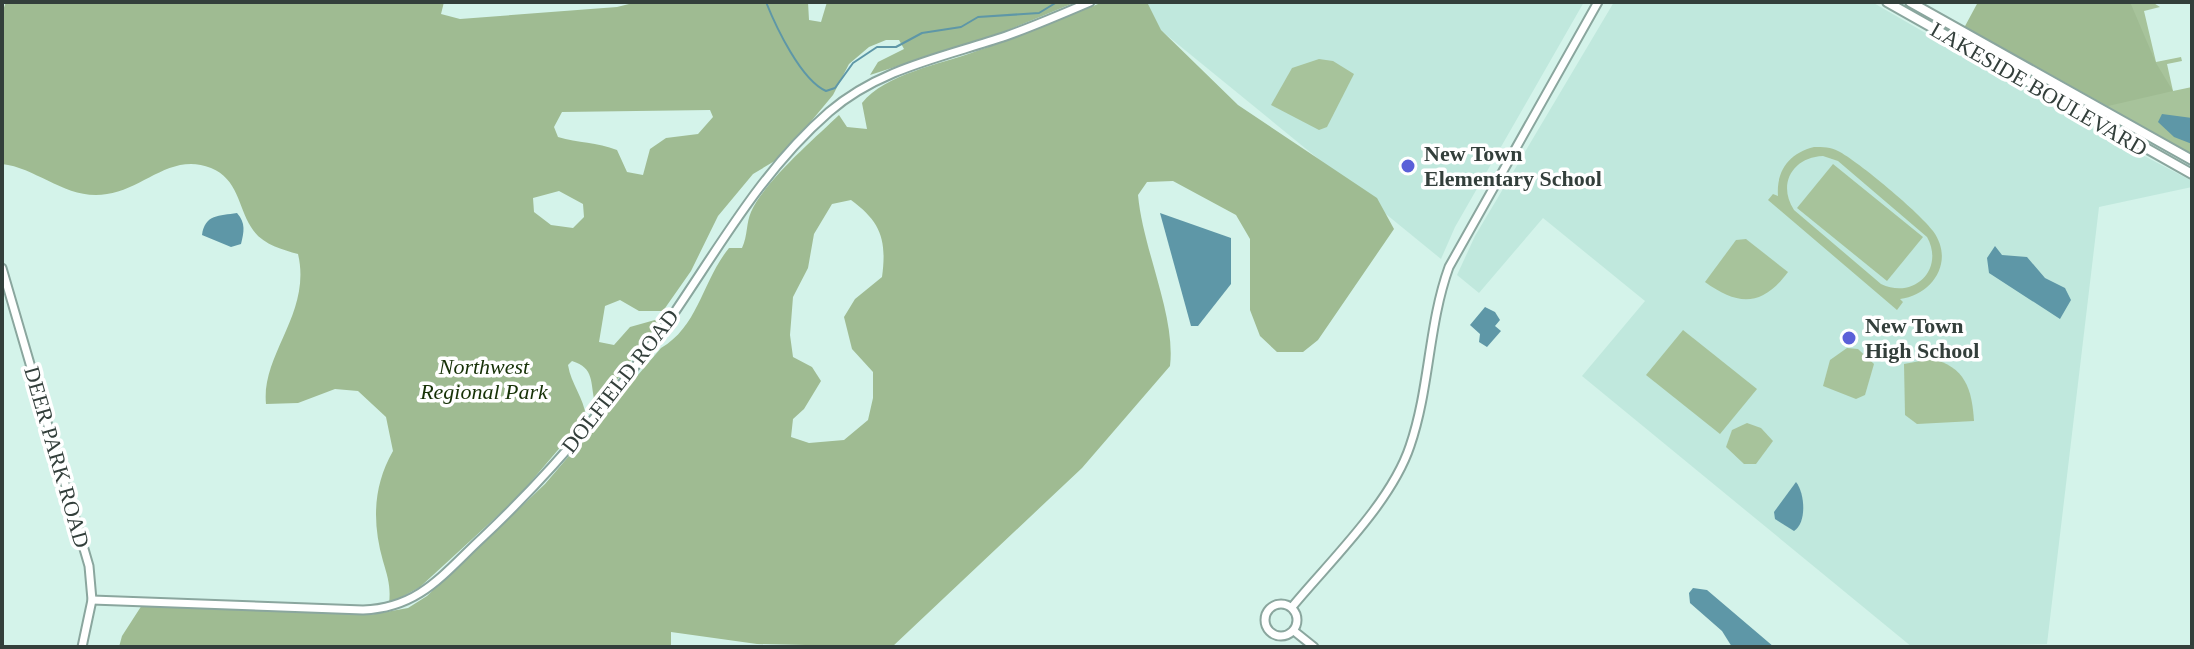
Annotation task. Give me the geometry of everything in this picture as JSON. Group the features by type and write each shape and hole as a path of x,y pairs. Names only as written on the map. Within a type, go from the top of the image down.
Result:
{"main road":[{"name":"LAKESIDE BOULEVARD","path":"1887,2 2192,174"},
{"name":"LAKESIDE BOULEVARD","path":"1910,2 2192,160"}],"street":[{"name":"DOLFIELD ROAD","path":"92,600 363,610 390,608 414,600 524,499 557,462 655,339 743,206 822,118 854,92 885,75 1008,35 1090,2"},
{"path":"1292,607 1378,503 1404,462 1416,426 1438,298 1449,267 1598,2"},
{"name":"DEER PARK ROAD","path":"2,268 87,558 92,600 82,647"},
{"path":"1275,605 1292,607 1298,619 1294,631 1288,635 1275,635 1265,621 1269,609 1275,605"},
{"path":"1294,631 1314,647"}],"shaded area":[{"name":"New Town Elementary School","path":"1126,2 1584,2 1455,227 1441,259"},
{"name":"New Town High School","path":"1614,2 1872,2 2070,117 2192,181 2192,187 2099,207 2047,644 1912,647 1582,376 1645,301 1543,218 1479,293 1457,275 1475,236"},
{"path":"2037,2 2152,2 2160,7 2144,11 2156,62 2181,57 2182,61 2167,64 2173,91 2192,87 2192,155 2069,86"},
{"path":"1319,59 1333,61 1354,74 1327,127 1319,130 1271,105 1292,68"},
{"path":"1830,148 1847,157 1874,176 1933,231 1942,254 1937,275 1922,291 1900,299 1903,302 1897,310 1768,200 1773,194 1778,196 1779,178 1786,164 1805,150","holes":["1823,156 1838,161 1927,237 1932,260 1929,270 1915,285 1893,288 1881,284 1794,210 1787,191 1796,167 1803,161"]},
{"path":"1833,164 1923,237 1887,281 1797,208"},
{"path":"1746,239 1788,272 1769,292 1759,297 1739,299 1705,282 1736,240"},
{"path":"1683,330 1757,389 1720,434 1646,375"},
{"path":"1847,348 1858,349 1874,364 1865,395 1856,399 1823,386 1830,360"},
{"path":"1931,359 1943,362 1959,373 1968,389 1974,421 1917,424 1905,415 1904,364"},
{"path":"1747,423 1761,428 1773,441 1756,464 1744,464 1726,447 1732,430"}],"green space":[{"name":"Northwest Regional Park","path":"6,2 444,2 441,14 460,19 617,7 637,2 808,2 809,20 821,22 827,2 1076,2 1006,31 870,75 878,62 904,49 899,40 886,40 869,47 849,64 833,95 808,125 778,159 753,174 718,216 691,271 663,311 639,311 620,300 605,306 599,342 614,345 630,327 662,318 603,399 595,403 588,372 572,361 568,365 586,417 517,498 420,587 389,604 389,582 379,547 376,518 381,477 393,451 386,417 358,391 335,389 298,403 266,404 271,368 298,295 298,254 260,238 247,219 232,186 211,168 197,164 183,165 120,191 92,195 66,189 28,171 2,164 2,13","holes":["710,110 713,117 698,134 666,138 650,149 643,175 627,172 617,150 558,137 554,127 562,112","559,191 583,204 584,217 573,228 551,225 534,212 533,198"]},
{"path":"1103,2 1147,2 1161,30 1238,105 1377,198 1394,229 1318,340 1303,352 1277,352 1260,336 1250,310 1250,239 1236,215 1173,181 1147,182 1138,195 1164,304 1171,347 1170,366 1082,468 892,647 757,644 671,632 671,647 119,647 122,636 142,605 369,615 408,608 427,596 545,484 661,348 684,328 729,248 742,248 749,216 757,200 790,161 839,115 847,127 867,129 862,103 885,84","holes":["851,200 880,233 882,277 855,299 844,317 852,349 873,372 873,398 868,420 844,440 809,443 791,437 793,419 804,409 821,381 812,367 793,357 790,335 793,297 808,268 814,234 832,204"]},
{"path":"1978,2 2130,2 2156,63 2173,91 2108,106 1964,28"}],"water":[{"path":"2162,114 2192,118 2192,144 2174,137 2158,122"},
{"path":"237,213 244,228 241,244 231,247 202,235 210,220"},
{"path":"1160,213 1231,238 1231,284 1198,326 1191,326"},
{"path":"1995,246 2002,255 2027,257 2045,278 2065,288 2071,300 2060,319 1989,273 1987,258"},
{"path":"1485,307 1495,312 1500,320 1495,326 1501,331 1487,347 1479,342 1480,334 1470,325"},
{"path":"1796,482 1801,493 1803,515 1794,531 1775,519 1774,512"},
{"path":"1693,588 1707,590 1774,647 1732,647 1722,631 1690,603 1689,593"}],"waterway":[{"path":"766,2 799,65 826,91 835,88 853,63 877,47 896,47 922,33 961,27 978,17 1039,13 1057,2"}],"place":[{"name":"New Town Elementary School","path":"1408,166"},
{"name":"New Town High School","path":"1849,338"}]}
